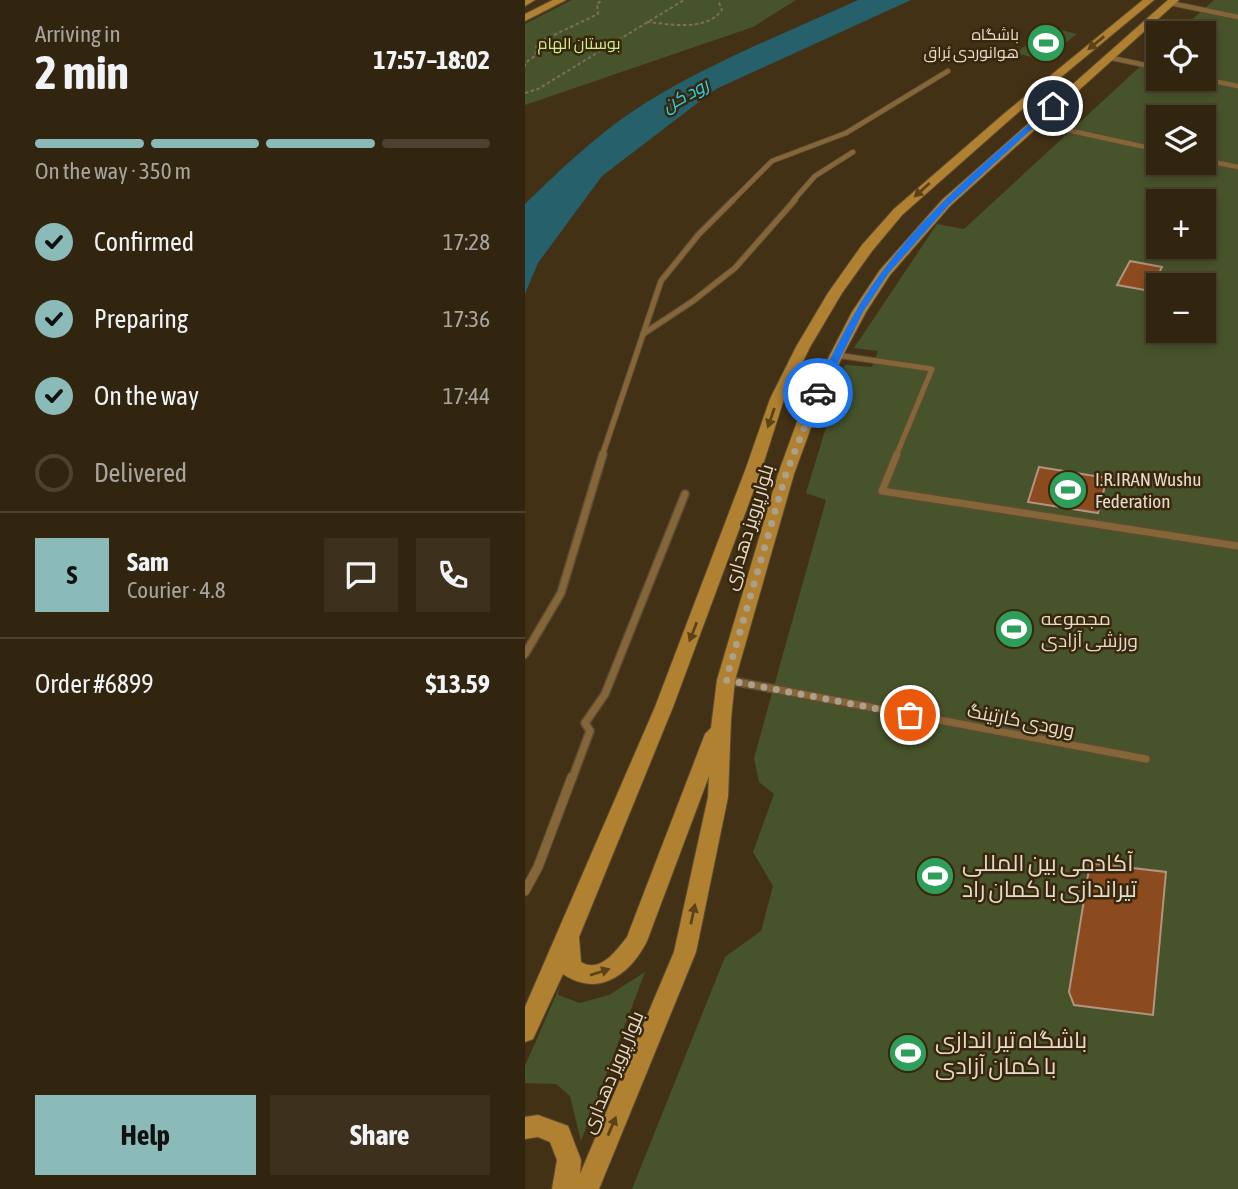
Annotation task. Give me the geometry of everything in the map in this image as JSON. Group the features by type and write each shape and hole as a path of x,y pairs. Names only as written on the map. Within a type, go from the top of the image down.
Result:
{"main road":[{"path":"525,3 530,0"},
{"path":"525,18 561,0"},
{"name":"بلوار پرویز دهداری","path":"525,1032 570,933 664,707 778,399 803,347 835,293 867,248 898,212 1010,114 1149,0"},
{"name":"بلوار پرویز دهداری","path":"586,1189 685,952 718,797 720,719 726,680 786,474 809,411 836,355 885,272 915,237 978,173 1172,2"},
{"path":"570,933 570,967 576,973 596,976 625,959 636,941 720,719"},
{"path":"525,1128 538,1126 559,1134 569,1160 565,1189"}],"lane":[{"path":"1172,2 1238,18"},
{"path":"1107,57 1146,65"},
{"path":"525,654 561,593 661,281 699,234 772,161 846,133 948,71"},
{"path":"1216,81 1238,86"},
{"path":"1035,123 1146,147"},
{"path":"643,335 735,268 815,176 853,152"},
{"path":"1216,162 1238,167"},
{"path":"836,355 932,369 882,491 1238,546"},
{"path":"525,891 538,867 590,731 585,723 605,694 685,494"},
{"name":"ورودی کارتینگ","path":"726,680 1146,759"}],"path":[{"path":"525,67 525,63 535,56 537,43 598,14 597,4 602,0"},
{"path":"525,93 538,89 684,0"},
{"path":"647,22 690,26 716,18 722,10 721,2 717,0"}],"green space":[{"name":"بوستان الهام","path":"572,0 796,0 753,27 525,105 525,24"},
{"name":"مجموعه ورزشی آزادی","path":"1214,0 1238,0 1238,1189 632,1189 725,957 761,931 773,886 753,852 774,794 759,782 754,758 826,500 806,493 845,365 872,367 878,351 854,348 937,224 964,229 1146,61 1146,91 1216,91 1216,21 1190,21"},
{"name":"باشگاه هوانوردی بُراق","path":"1049,27 1077,34 1043,60 1016,53"},
{"path":"645,972 581,1141 570,1096 556,1084 525,1083 525,1066 560,986 558,995 580,1003 609,995"}],"water":[{"name":"رود کن","path":"858,0 911,0 716,89 602,176 538,263 525,294 525,204 583,150 615,124 672,87"}],"building":[{"path":"1130,261 1162,267 1159,273 1146,273 1146,290 1117,285"},
{"name":"I.R.IRAN Wushu Federation","path":"1039,467 1107,478 1098,513 1028,502"},
{"path":"1090,863 1166,872 1153,1015 1074,1005 1069,992"}],"way so far":[{"path":"818,393 786,474 726,680 910,715"}],"place":[{"name":"باشگاه هوانوردی بُراق","path":"1046,43"},
{"name":"I.R.IRAN Wushu Federation","path":"1068,490"},
{"name":"مجموعه ورزشی آزادی","path":"1014,629"},
{"name":"آکادمی بین المللی تیراندازی با کمان راد","path":"935,876"},
{"name":"باشگاه تیر اندازی با کمان آزادی","path":"908,1053"}],"route":[{"path":"818,393 859,312 885,272 946,203 1053,106"}]}
